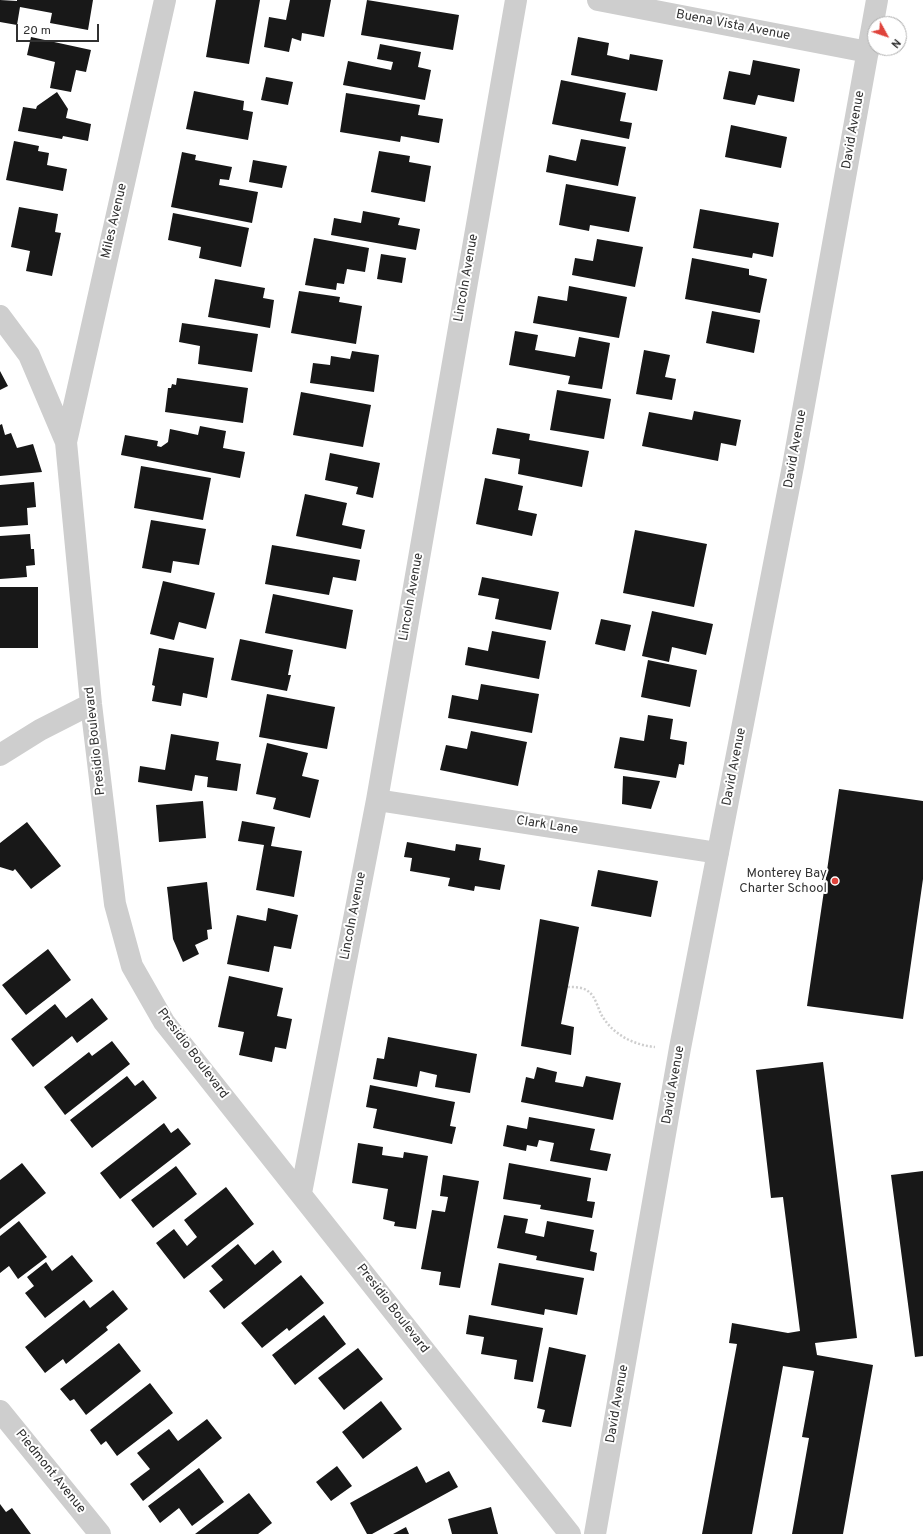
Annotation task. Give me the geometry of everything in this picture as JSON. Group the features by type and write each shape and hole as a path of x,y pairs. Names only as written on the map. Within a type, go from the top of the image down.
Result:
{"street":[{"name":"Miles Avenue","path":"66,442 165,0"},
{"name":"Lincoln Avenue","path":"301,1194 377,800 516,0"},
{"name":"Buena Vista Avenue","path":"598,0 867,52"},
{"name":"David Avenue","path":"874,16 877,0"},
{"name":"David Avenue","path":"595,1534 680,1048 793,466 867,56"},
{"name":"Presidio Boulevard","path":"0,316 29,355 66,442 91,704 114,904 132,966 164,1022 570,1534"},
{"path":"0,755 40,730 91,704"},
{"name":"Clark Lane","path":"377,800 718,853"},
{"name":"Piedmont Avenue","path":"0,1411 100,1534"}],"path":[{"path":"568,986 582,988 590,992 604,1019 627,1040 644,1046 680,1048"}],"building":[{"path":"0,0 93,0 88,30 50,23 52,13 20,7 17,25 0,22"},
{"path":"216,0 260,0 249,64 206,57"},
{"path":"290,0 331,0 324,37 302,33 301,41 292,38 289,52 264,47 269,17 286,20"},
{"path":"367,0 459,15 453,50 361,35"},
{"path":"31,37 91,50 86,72 76,70 71,92 50,88 55,62 27,55"},
{"path":"578,37 609,43 607,55 629,60 630,54 663,60 657,91 571,75"},
{"path":"380,44 421,52 418,67 431,70 425,100 343,85 348,61 391,70 393,62 377,59"},
{"path":"753,60 800,69 794,102 758,95 755,105 723,99 729,71 750,75"},
{"path":"266,77 293,82 288,105 261,100"},
{"path":"561,80 626,93 620,121 632,123 629,139 552,124"},
{"path":"194,91 244,101 243,110 253,112 248,140 186,129"},
{"path":"57,92 68,109 66,118 91,124 88,141 63,136 62,139 18,131 23,107 36,109 37,106"},
{"path":"346,93 420,105 418,115 443,119 439,143 401,136 400,142 340,132"},
{"path":"731,125 787,137 781,168 725,157"},
{"path":"581,139 626,147 618,186 546,172 549,155 576,161"},
{"path":"14,141 39,146 38,151 49,153 47,165 67,169 63,191 6,180"},
{"path":"379,151 410,156 409,162 431,166 425,202 371,192"},
{"path":"182,152 196,155 195,160 232,167 229,180 220,179 219,185 258,192 252,223 171,207"},
{"path":"253,160 287,166 282,188 249,182"},
{"path":"566,184 636,197 629,232 590,225 589,231 559,225"},
{"path":"19,207 58,214 55,232 61,233 52,276 26,271 30,251 11,247"},
{"path":"700,209 779,223 773,257 753,253 752,258 693,248"},
{"path":"363,211 400,218 398,225 420,229 416,250 331,235 334,218 361,223"},
{"path":"173,213 249,228 241,267 199,258 201,247 168,240"},
{"path":"314,238 369,248 365,272 347,269 344,284 337,283 336,290 305,285"},
{"path":"597,239 643,247 635,287 572,275 575,258 593,261"},
{"path":"381,254 406,258 402,283 377,279"},
{"path":"692,258 749,269 749,275 767,279 760,313 685,299"},
{"path":"215,279 265,288 263,298 274,300 270,328 208,317"},
{"path":"569,286 627,297 619,338 533,323 538,296 567,301"},
{"path":"299,291 340,297 339,302 362,306 356,344 291,333"},
{"path":"712,311 760,320 754,353 706,343"},
{"path":"182,323 258,334 252,372 198,364 200,346 179,342"},
{"path":"515,331 538,335 535,350 575,357 579,337 610,343 602,389 568,384 570,376 509,365"},
{"path":"644,350 670,355 665,377 676,379 672,400 636,394"},
{"path":"352,351 379,355 374,392 310,383 313,363 330,365 331,356 350,359"},
{"path":"0,371 8,386 0,390"},
{"path":"177,378 248,388 243,423 165,412 168,388 171,388 172,384 176,385"},
{"path":"557,390 611,399 604,439 550,430"},
{"path":"301,392 371,405 363,447 293,435"},
{"path":"694,411 741,420 736,446 721,443 718,461 642,446 649,412 692,420"},
{"path":"2,424 5,435 11,433 17,448 33,444 42,472 0,476 0,425"},
{"path":"200,426 226,431 223,448 245,452 240,478 121,455 125,435 158,441 157,446 161,447 168,442 170,429 198,435"},
{"path":"497,428 530,434 529,440 589,451 582,487 518,474 520,459 492,454"},
{"path":"330,453 380,463 373,498 356,494 358,487 325,480"},
{"path":"141,466 211,478 203,520 134,508"},
{"path":"485,478 523,486 518,510 537,514 532,536 476,524"},
{"path":"34,482 36,507 27,508 28,525 0,527 0,485"},
{"path":"305,494 347,503 342,525 365,530 361,549 296,536"},
{"path":"151,520 206,529 199,565 173,561 171,573 142,568"},
{"path":"635,530 707,544 694,607 623,593"},
{"path":"30,534 31,549 34,549 35,565 26,566 27,577 0,579 0,536"},
{"path":"272,545 360,560 356,581 333,577 329,595 265,584"},
{"path":"482,577 559,592 551,630 495,619 499,599 478,595"},
{"path":"163,581 215,593 206,629 179,622 174,640 150,634"},
{"path":"0,587 38,587 38,648 0,648"},
{"path":"273,594 353,610 346,649 265,633"},
{"path":"652,611 713,624 706,655 672,647 669,662 642,656"},
{"path":"601,619 631,625 625,651 595,644"},
{"path":"492,631 546,641 539,679 465,665 468,647 488,651"},
{"path":"240,639 293,650 288,675 291,675 287,691 231,680"},
{"path":"159,648 214,658 207,698 183,693 181,706 152,701 155,686 152,685"},
{"path":"648,660 697,670 690,707 641,697"},
{"path":"481,684 539,694 532,733 448,718 452,695 478,700"},
{"path":"267,694 335,707 327,749 259,737"},
{"path":"648,715 673,719 670,739 687,742 684,765 679,764 676,778 614,768 620,737 644,741"},
{"path":"471,731 527,742 518,786 440,770 446,745 467,749"},
{"path":"171,734 219,742 216,760 241,764 237,791 207,787 208,777 195,775 192,791 138,782 140,766 165,770"},
{"path":"267,743 308,753 302,776 319,780 310,818 273,809 276,798 256,794"},
{"path":"623,776 660,781 651,809 622,804"},
{"path":"839,789 923,801 923,879 903,1019 807,1006"},
{"path":"203,801 206,838 159,842 156,805"},
{"path":"242,821 275,827 271,846 302,851 294,897 256,890 264,845 238,841"},
{"path":"27,822 61,866 31,889 15,869 13,871 0,867 0,843"},
{"path":"407,842 455,851 456,844 481,848 479,860 505,865 500,890 475,886 474,891 448,886 450,878 410,871 412,858 404,857"},
{"path":"598,870 658,881 651,917 591,906"},
{"path":"207,882 212,929 207,930 208,939 195,945 199,954 183,962 173,939 167,887"},
{"path":"268,908 298,915 291,949 274,946 269,972 227,964 237,915 266,921"},
{"path":"540,919 579,927 561,1024 574,1027 571,1055 521,1046"},
{"path":"48,949 71,980 26,1015 2,985"},
{"path":"229,976 283,988 277,1016 292,1019 286,1049 275,1047 272,1062 239,1055 244,1032 218,1027"},
{"path":"92,998 108,1019 77,1043 72,1036 33,1067 11,1039 55,1004 66,1018"},
{"path":"388,1037 477,1054 470,1093 435,1087 437,1075 420,1071 417,1087 373,1079 377,1058 384,1059"},
{"path":"112,1041 130,1064 65,1115 44,1087 89,1052 92,1056"},
{"path":"823,1062 857,1338 815,1343 817,1355 873,1365 843,1534 792,1534 809,1438 802,1437 814,1371 783,1366 752,1534 702,1534 737,1344 729,1343 732,1323 788,1333 800,1331 783,1197 771,1198 756,1070"},
{"path":"537,1067 557,1072 555,1082 583,1087 586,1076 621,1083 613,1120 521,1102 526,1077 534,1079"},
{"path":"127,1076 135,1086 143,1080 157,1098 92,1148 70,1120"},
{"path":"370,1085 455,1102 450,1126 456,1127 452,1144 373,1128 377,1109 366,1107"},
{"path":"529,1117 595,1129 590,1150 611,1154 607,1171 550,1161 554,1143 539,1140 537,1147 527,1145 526,1151 503,1146 507,1125 527,1129"},
{"path":"164,1123 171,1133 178,1128 191,1144 120,1199 100,1173"},
{"path":"358,1143 383,1147 382,1155 403,1158 404,1152 428,1156 416,1229 394,1226 395,1222 383,1219 388,1189 352,1183"},
{"path":"22,1163 46,1193 0,1229 0,1180"},
{"path":"509,1163 591,1178 587,1201 595,1202 592,1218 540,1209 541,1205 503,1199"},
{"path":"176,1166 197,1194 153,1228 131,1200"},
{"path":"923,1171 923,1356 915,1357 891,1175"},
{"path":"443,1175 479,1181 460,1288 439,1285 441,1272 421,1269 432,1210 445,1212 448,1197 440,1196"},
{"path":"226,1187 254,1224 184,1279 156,1243 174,1229 187,1246 197,1237 184,1220"},
{"path":"504,1215 528,1219 525,1233 544,1237 547,1221 594,1230 590,1251 597,1253 594,1271 536,1260 537,1256 497,1248"},
{"path":"19,1221 47,1257 18,1279 9,1266 0,1273 0,1236"},
{"path":"238,1244 255,1265 273,1250 282,1262 224,1309 209,1291 223,1280 211,1266"},
{"path":"72,1255 93,1281 45,1318 25,1293 34,1286 27,1277 46,1262 52,1271"},
{"path":"499,1263 584,1278 577,1315 545,1309 544,1315 491,1305"},
{"path":"301,1275 324,1303 289,1331 287,1328 262,1348 241,1323"},
{"path":"113,1290 128,1309 106,1327 108,1330 66,1364 63,1359 45,1373 25,1347 84,1300 90,1308"},
{"path":"324,1315 346,1344 295,1385 272,1355"},
{"path":"469,1315 543,1328 533,1382 514,1379 517,1360 481,1354 484,1337 466,1334"},
{"path":"119,1343 141,1371 86,1415 74,1399 70,1401 60,1389"},
{"path":"549,1347 586,1355 571,1427 542,1422 545,1410 537,1408"},
{"path":"358,1348 383,1379 344,1410 318,1378"},
{"path":"150,1383 173,1413 117,1456 106,1441 101,1445 90,1430"},
{"path":"381,1401 402,1429 363,1459 342,1432"},
{"path":"207,1419 222,1438 143,1501 130,1484 150,1469 137,1453 169,1429 178,1441"},
{"path":"337,1466 352,1486 331,1501 316,1482"},
{"path":"417,1466 426,1483 449,1471 458,1487 372,1534 367,1534 350,1503"},
{"path":"199,1468 224,1502 192,1526 179,1508 160,1523 148,1506"},
{"path":"249,1493 272,1523 258,1534 195,1534"},
{"path":"0,1504 6,1512 12,1508 31,1534 0,1534"},
{"path":"491,1507 498,1534 452,1534 448,1519"},
{"path":"406,1527 409,1534 393,1534"}],"place":[{"name":"Monterey Bay Charter School","path":"835,881"}]}
